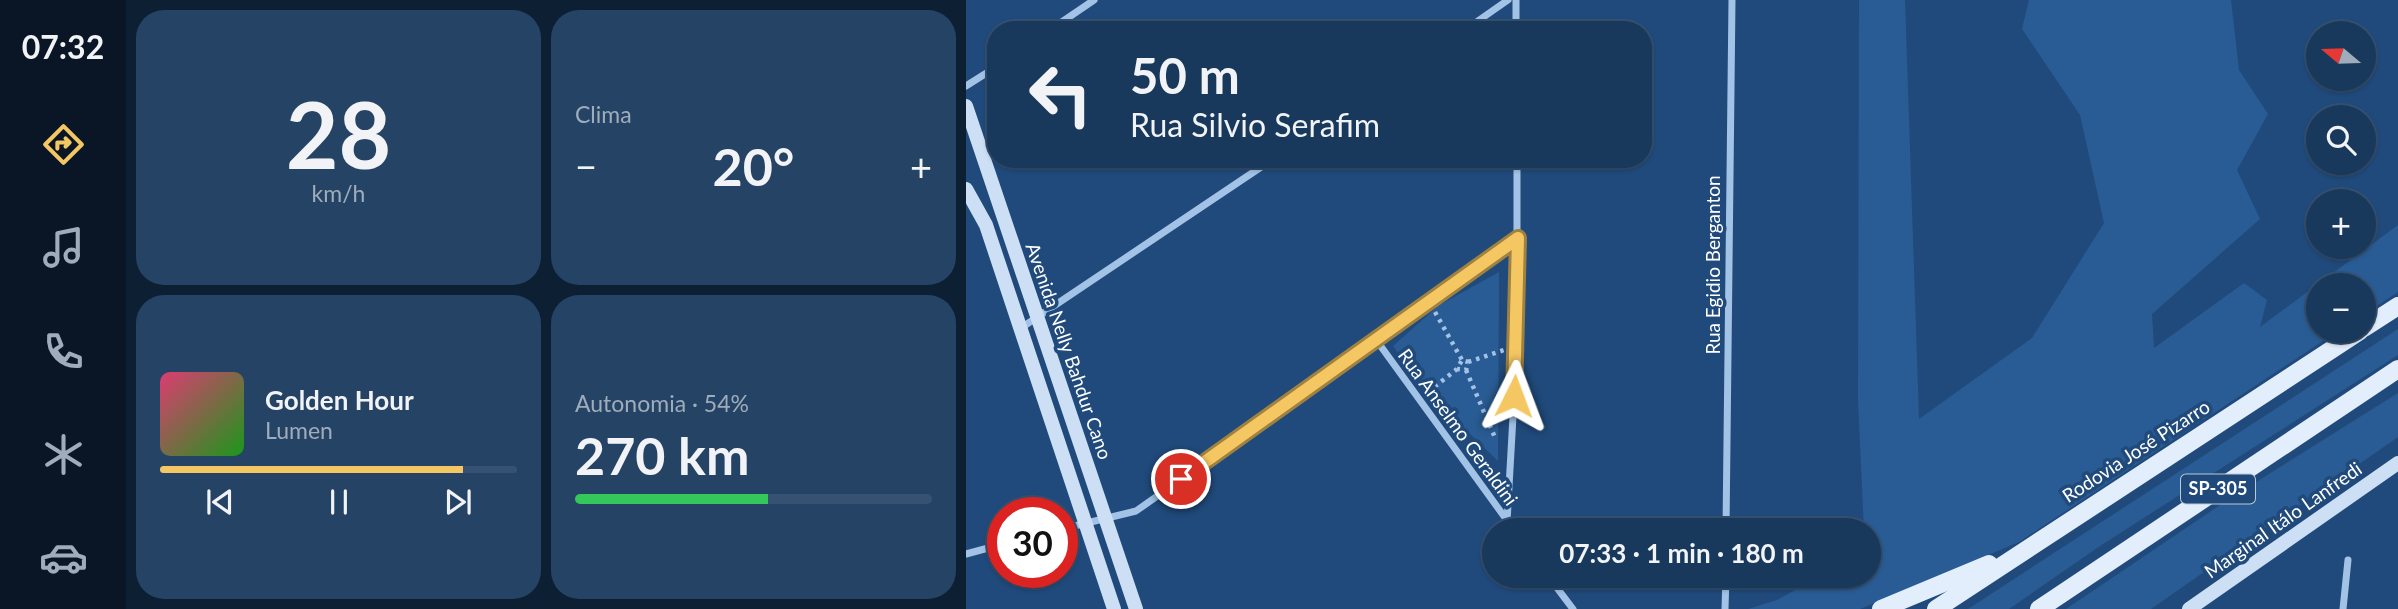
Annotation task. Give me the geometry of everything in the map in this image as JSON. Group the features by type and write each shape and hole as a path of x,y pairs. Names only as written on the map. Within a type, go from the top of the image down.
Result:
{"main road":[{"name":"Avenida Nelly Bahdur Cano","path":"966,106 987,168"},
{"name":"Avenida Nelly Bahdur Cano","path":"987,168 1136,609"},
{"name":"Avenida Nelly Bahdur Cano","path":"966,189 977,204 1114,609"},
{"path":"2376,320 2398,306"},
{"name":"Rodovia José Pizarro","path":"1936,609 2342,343"},
{"name":"SP-305","path":"2039,609 2398,369"},
{"name":"Marginal Itálo Lanfredi","path":"2189,609 2398,463"},
{"path":"1881,609 2018,553"}],"street":[{"path":"1063,21 1094,0"},
{"path":"1478,21 1508,0"},
{"path":"1516,0 1516,21"},
{"name":"Rua Egidio Berganton","path":"1726,518 1732,0"},
{"path":"966,86 987,73"},
{"path":"1020,329 1260,168"},
{"path":"1507,518 1517,346 1517,168"},
{"path":"1078,527 1136,511 1518,238"},
{"name":"Rua Anselmo Geraldini","path":"1377,341 1504,518"},
{"path":"966,554 987,548"},
{"path":"2346,609 2348,560"},
{"path":"1557,588 1573,609"},
{"path":"1725,609 1726,588"}],"path":[{"path":"1430,302 1462,360 1468,362 1517,346"},
{"path":"1419,400 1457,369 1462,360"},
{"path":"1468,362 1466,370 1510,471"},
{"path":"1457,369 1466,370"}],"shaded area":[{"path":"1859,0 1905,0 1919,419 2032,338 2104,223 2080,115 2022,29 2029,0 2231,0 2239,70 2268,114 2237,170 2260,219 2152,314 2154,348 2244,283 2267,300 2260,327 2306,293 2306,343 2320,343 2019,542 1860,609 1748,609 1777,600 1799,588 1881,588 1881,518 1863,518 1858,400"},
{"path":"2398,225 2398,292 2376,306 2376,273 2333,273 2352,259 2376,259 2376,241"},
{"path":"1499,272 1498,461 1426,391 1393,346 1438,306"},
{"path":"2398,329 2398,355 2100,546 2009,609 1968,609"},
{"path":"2398,393 2398,437 2151,609 2066,609 2226,501"}],"route":[{"path":"1181,479 1518,238 1514,396"}]}
